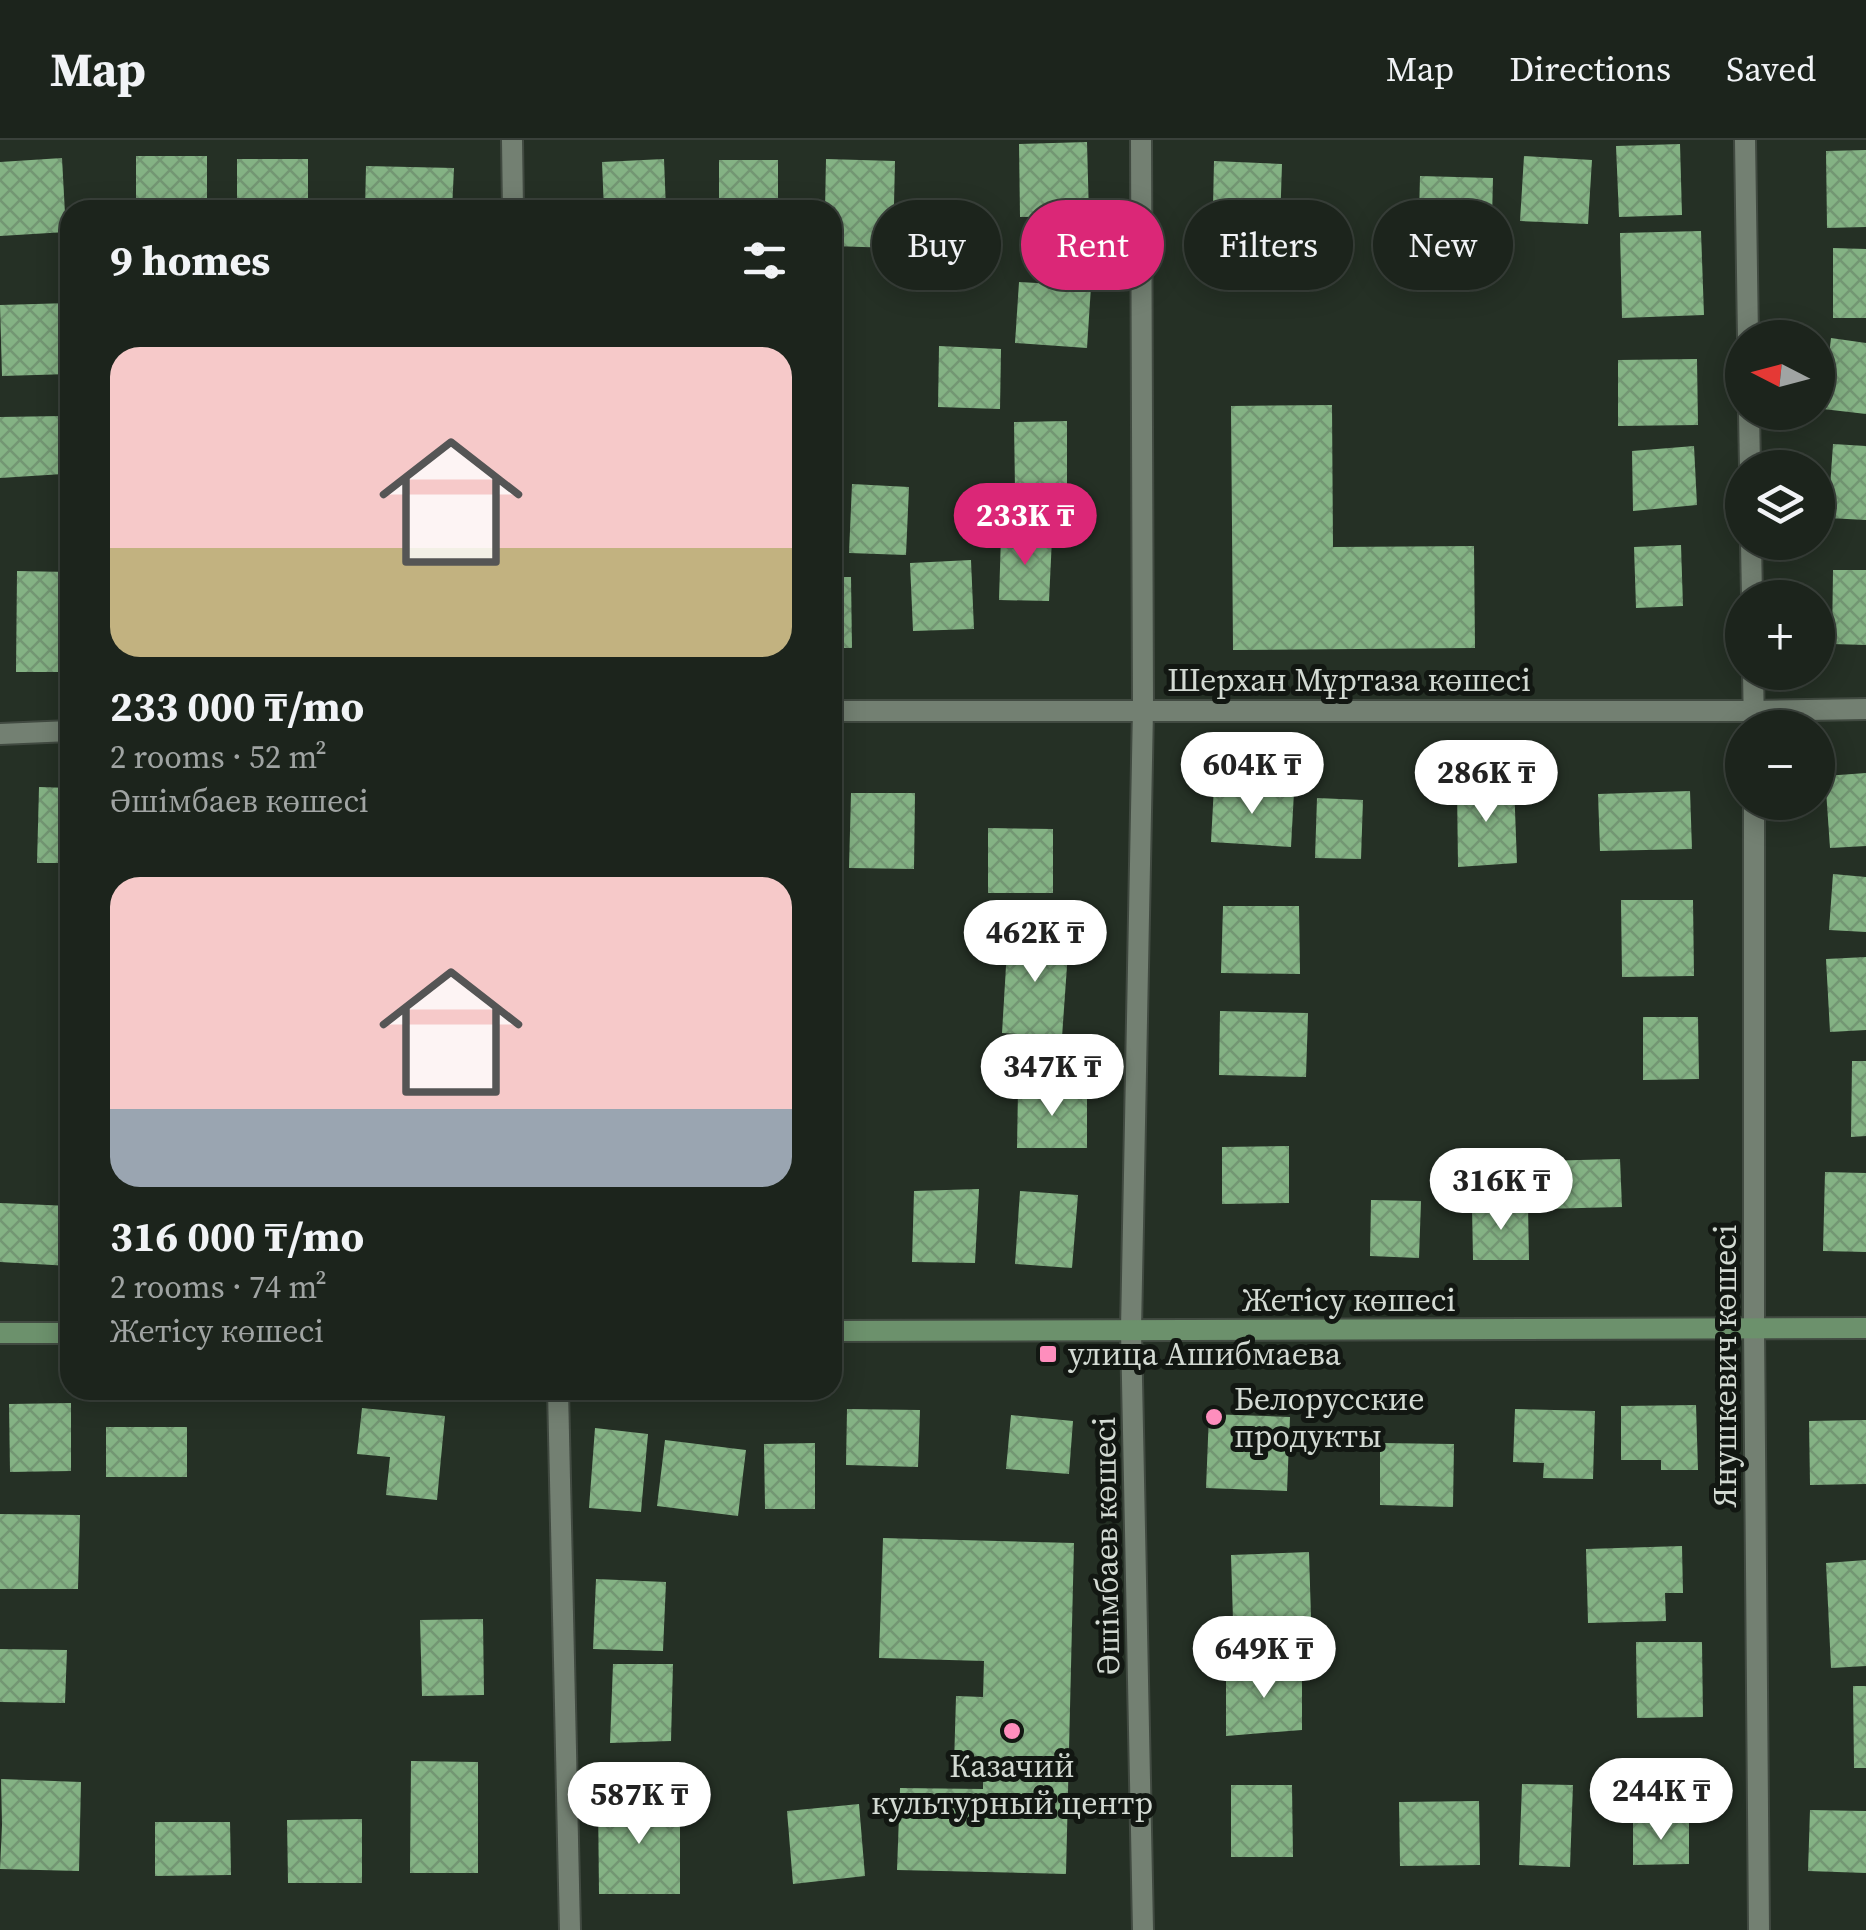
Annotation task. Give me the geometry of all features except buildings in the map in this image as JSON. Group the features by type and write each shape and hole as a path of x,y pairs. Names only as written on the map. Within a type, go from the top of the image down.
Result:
{"main road":[{"name":"Жетісу көшесі","path":"842,1331 1866,1328"},
{"path":"0,1333 60,1332"}],"street":[{"path":"512,140 513,200"},
{"name":"Әшімбаев көшесі","path":"1141,140 1143,710 1132,1330 1143,1930"},
{"path":"1745,140 1748,320"},
{"name":"Шерхан Мұртаза көшесі","path":"1835,711 1866,708"},
{"name":"Шерхан Мұртаза көшесі","path":"842,711 1143,710 1725,719"},
{"path":"0,734 60,731"},
{"name":"Янушкевич көшесі","path":"1754,820 1759,1930"},
{"path":"558,1400 570,1930"}],"place":[{"name":"улица Ашибмаева","path":"1048,1354"},
{"name":"Белорусские продукты","path":"1214,1417"},
{"name":"Казачий культурный центр","path":"1012,1731"}]}
